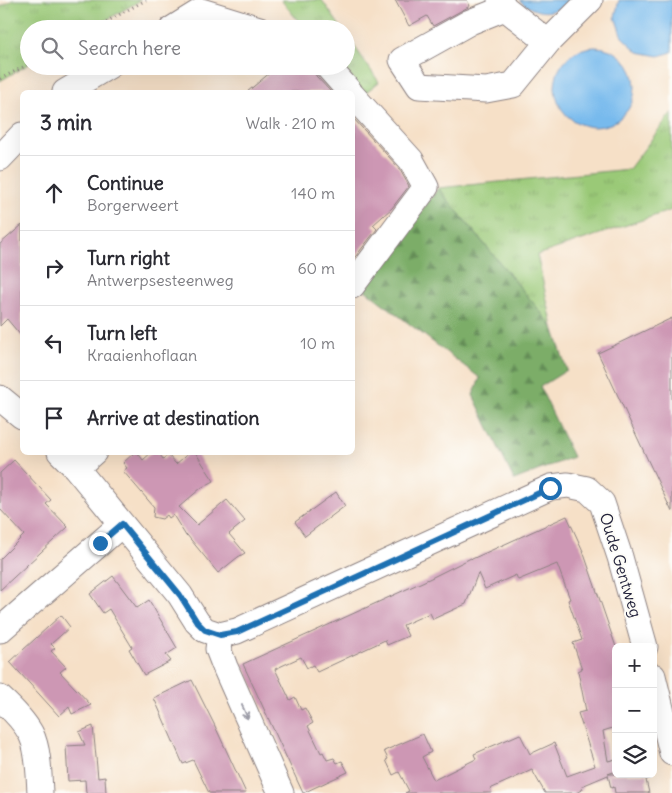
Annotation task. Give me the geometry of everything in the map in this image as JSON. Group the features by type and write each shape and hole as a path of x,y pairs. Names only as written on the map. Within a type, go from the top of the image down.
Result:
{"street":[{"path":"548,42 502,4 402,60 419,86 486,90 513,86 548,42 590,0"},
{"path":"186,20 201,11 230,20"},
{"path":"68,90 94,75"},
{"path":"335,75 348,90"},
{"path":"355,98 411,160 426,187 355,282"},
{"path":"0,158 20,137"},
{"path":"0,398 20,414"},
{"path":"77,458 122,524 180,595 197,622 205,630 220,635 218,649 281,793"},
{"name":"Oude Gentweg","path":"220,635 237,632 550,488 568,485 587,489 602,503 620,557 644,643"},
{"path":"0,630 122,524"},
{"path":"661,690 672,753"},
{"path":"0,698 13,710 32,735 38,763 40,793"}],"path":[{"path":"109,20 146,0"},
{"path":"0,79 20,69"}],"green space":[{"path":"13,0 141,0 107,20 20,20 20,69 0,81 0,7"},
{"path":"281,0 322,0 336,20 298,20"},
{"path":"355,47 379,82 361,96 344,75 355,75"},
{"path":"672,112 672,210 537,255 553,327 438,188 629,169"},
{"path":"438,188 553,327 567,370 540,387 573,457 514,480 473,395 480,378 365,290"}],"water":[{"path":"519,0 570,0 558,9 545,12 532,9"},
{"path":"619,0 672,0 672,52 659,56 638,52 622,37 615,17"},
{"path":"587,47 603,47 624,58 635,79 635,95 624,116 603,127 587,127 573,121 561,109 555,95 555,79 561,65 573,53"}],"building":[{"path":"395,0 467,0 470,6 433,26 427,16 409,26"},
{"path":"267,75 316,75 329,90 249,90"},
{"path":"355,120 399,168 409,186 392,208 373,225 377,229 355,257"},
{"path":"20,227 20,335 7,319 0,326 0,244"},
{"path":"672,318 672,512 598,353"},
{"path":"132,455 139,455 143,460 149,455 160,455 163,459 168,455 176,464 186,455 197,455 214,481 201,488 179,507 197,525 227,500 245,521 229,534 245,553 218,573 186,536 173,515 169,518 167,515 162,519 153,517 154,507 123,471 127,468 123,463"},
{"path":"14,460 51,500 46,504 68,527 0,590 0,559 24,535 0,509 0,473"},
{"path":"336,492 345,506 305,536 295,522"},
{"path":"567,516 583,551 615,643 612,643 612,728 603,731 608,761 612,760 612,772 608,774 612,774 612,778 648,778 646,780 649,793 615,793 614,787 611,788 608,775 582,786 583,789 576,793 545,793 532,770 490,789 492,793 405,793 409,791 399,772 393,775 386,760 388,759 384,751 423,734 431,752 422,757 434,780 476,759 474,754 520,734 530,754 554,743 567,776 595,766 578,713 586,711 578,671 582,669 573,643 582,640 557,564 518,580 516,575 485,589 478,573 466,604 433,619 430,613 403,625 408,636 387,645 385,640 317,672 313,665 307,668 301,657 275,669 290,700 295,697 301,710 305,708 313,723 308,726 321,753 323,752 327,760 334,758 337,763 342,761 348,772 303,793 243,664"},
{"path":"113,576 137,608 149,600 177,648 166,655 171,661 144,675 129,649 132,647 109,609 103,613 90,594"},
{"path":"61,615 70,627 51,644 55,648 51,651 66,667 60,672 91,705 72,714 69,707 59,716 10,662"},
{"path":"192,680 246,793 209,793 193,760 183,764 154,698"},
{"path":"93,726 98,778 105,777 106,793 86,793 85,780 68,781 66,746 85,745 79,732"}],"route":[{"path":"100,543 122,524 180,595 197,622 205,630 220,635 237,632 550,488"}]}
